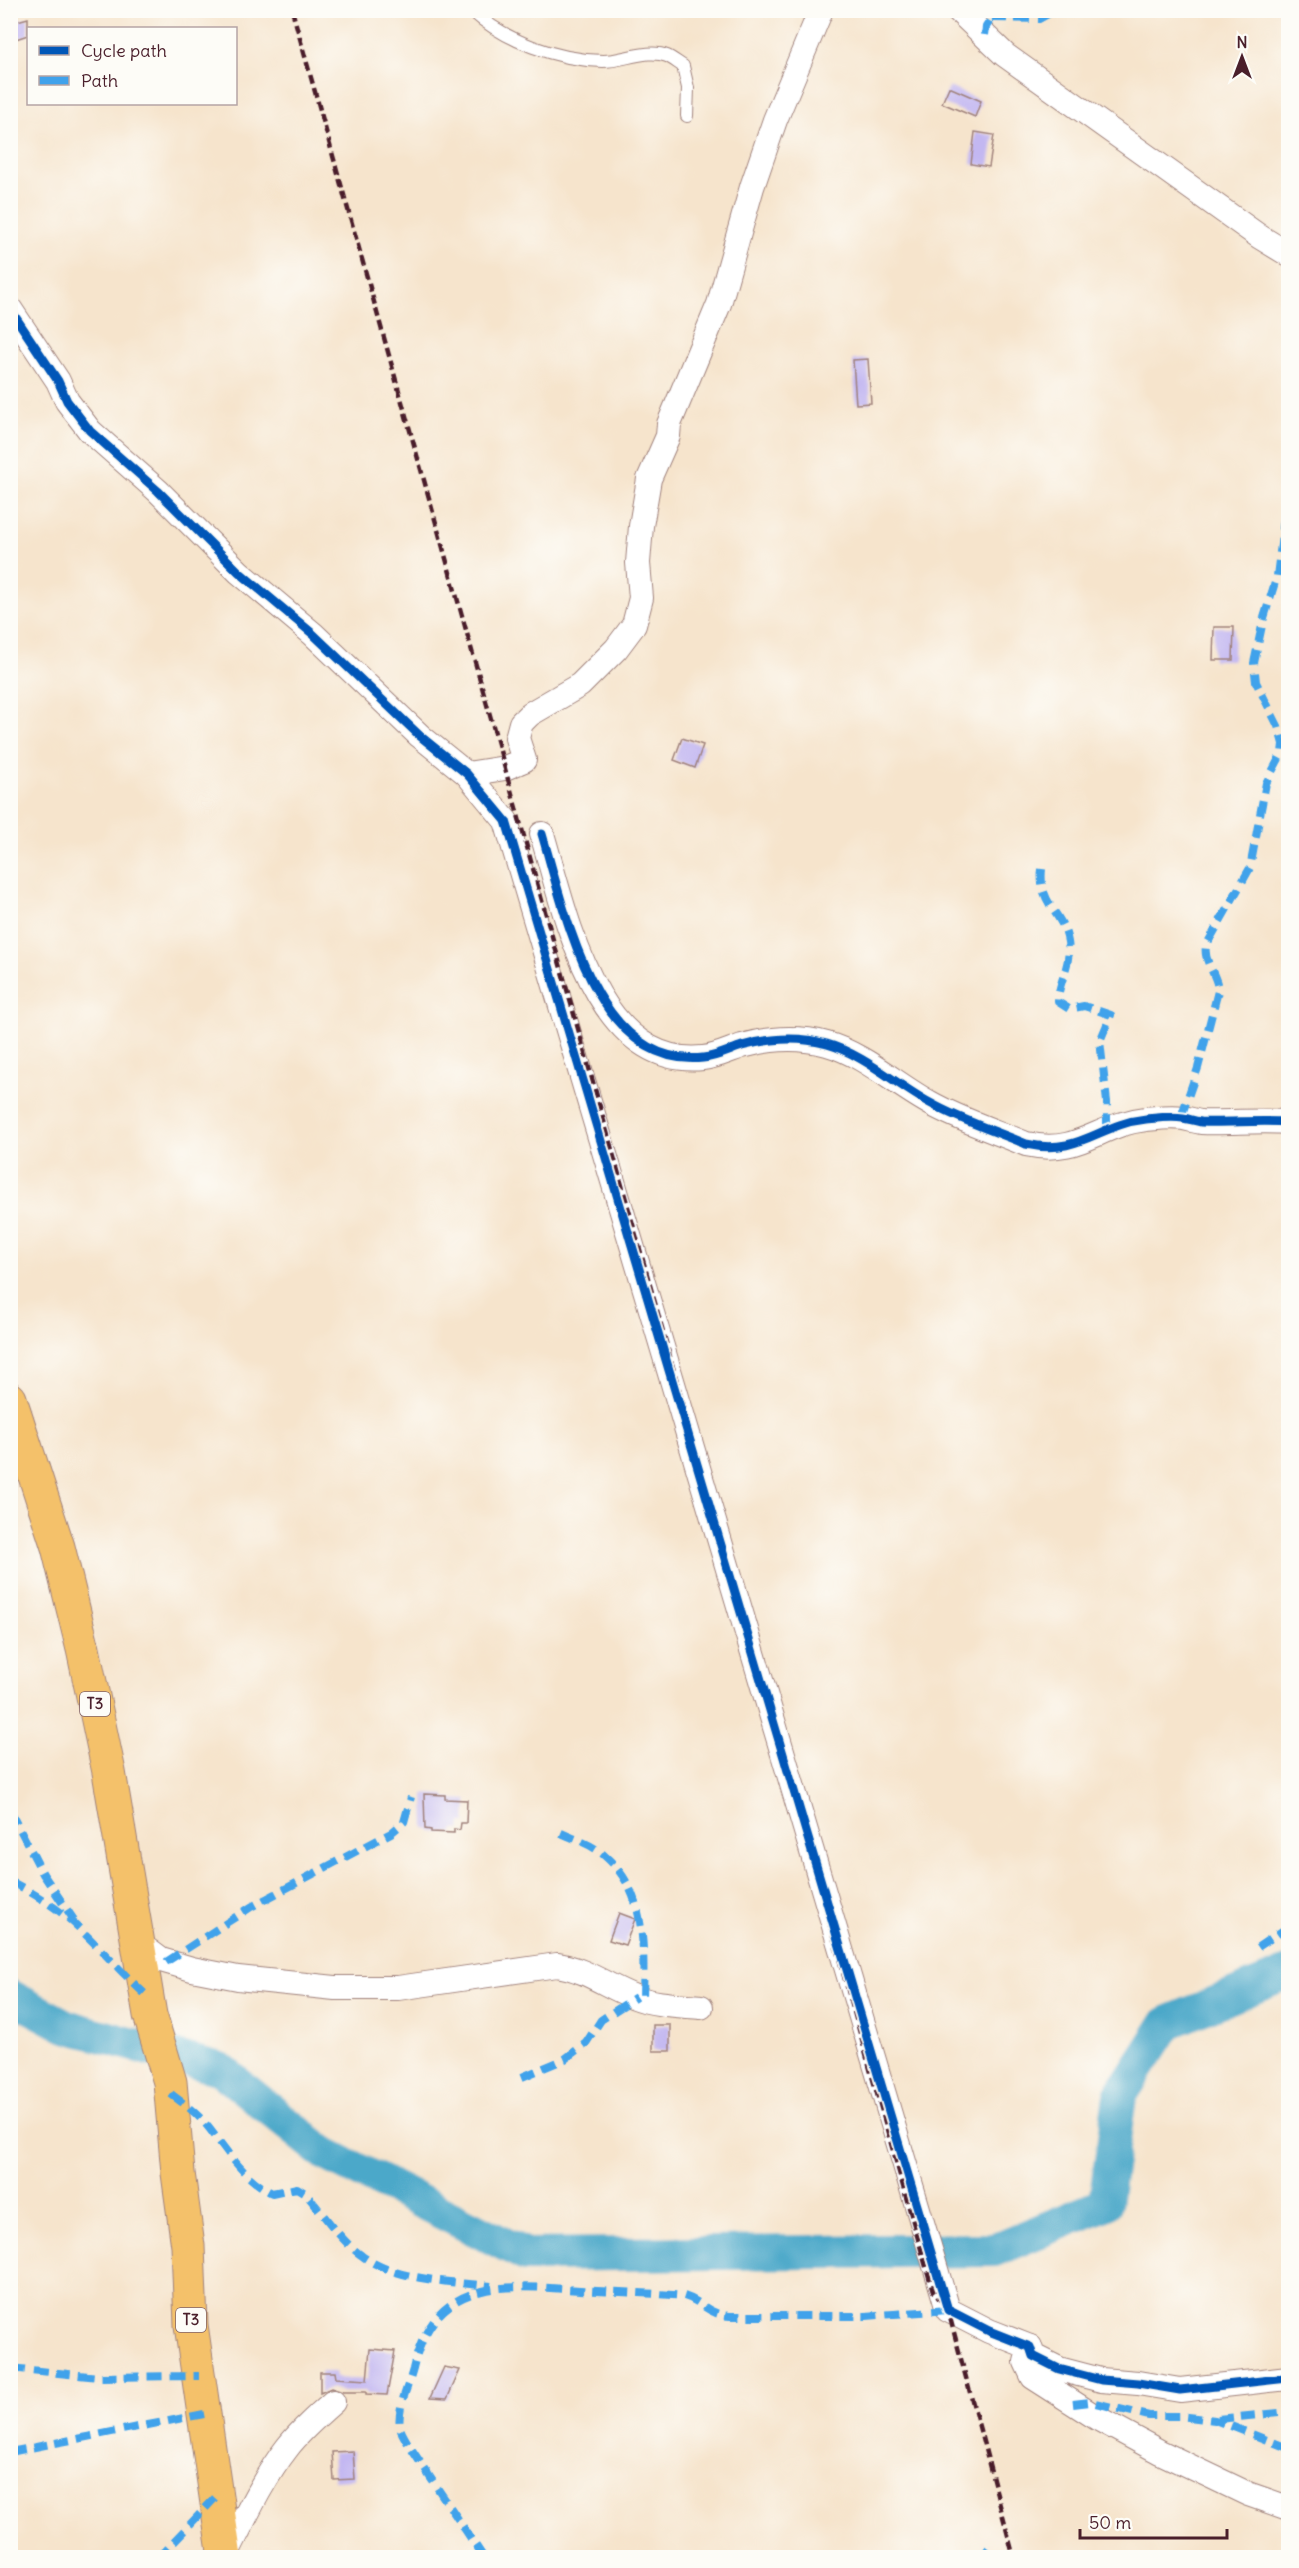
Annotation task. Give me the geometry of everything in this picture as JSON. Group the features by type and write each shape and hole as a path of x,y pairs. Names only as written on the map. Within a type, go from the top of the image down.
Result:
{"highway":[{"name":"T3","path":"10,1399 58,1547 83,1649 109,1772 150,2015 170,2082 178,2173 188,2246 191,2325 226,2558"}],"street":[{"path":"467,774 505,768 524,760 517,738 521,723 530,714 580,685 616,649 634,625 641,598 640,544 649,479 668,436 669,424 719,304 752,187 774,120 821,10"},
{"path":"958,10 1005,55 1241,224 1288,254"},
{"path":"10,309 58,381 67,401 90,430 158,491 239,572 313,634 420,736 467,774 506,820 948,2310 989,2331 1030,2348 1033,2356 1059,2368 1101,2380 1180,2390 1288,2378"},
{"path":"542,834 563,904 592,985 605,1006 634,1037 655,1051 671,1058 705,1058 771,1038 798,1039 828,1044 848,1052 932,1104 1026,1144 1043,1148 1072,1145 1124,1123 1145,1119 1181,1117 1199,1122 1245,1120 1288,1122"},
{"path":"138,1944 160,1960 192,1969 238,1978 335,1988 398,1988 557,1965 573,1967 636,1997 700,2007"},
{"path":"1030,2348 1026,2362 1034,2377 1072,2404 1160,2452 1248,2494 1288,2508"},
{"path":"226,2558 253,2501 286,2448 333,2402"}],"lane":[{"path":"471,10 489,26 531,45 568,56 604,61 650,54 666,55 683,66 688,88 687,116"}],"building":[{"path":"28,18 27,35 10,41 10,23"},
{"path":"949,87 981,101 975,117 942,103"},
{"path":"975,132 994,135 989,167 971,164"},
{"path":"868,359 871,403 856,404 853,360"},
{"path":"1214,627 1234,627 1233,660 1213,660"},
{"path":"682,738 703,745 695,768 674,760"},
{"path":"424,1794 445,1795 445,1799 467,1800 466,1823 461,1823 460,1830 454,1829 454,1833 431,1832 425,1829"},
{"path":"619,1913 635,1919 625,1945 609,1940"},
{"path":"653,2025 670,2025 670,2051 653,2051"},
{"path":"370,2349 395,2351 387,2395 343,2392 331,2388 320,2393 320,2372 335,2372 336,2378 367,2380"},
{"path":"444,2367 460,2370 447,2399 430,2398"},
{"path":"353,2451 355,2479 334,2480 332,2452"}],"waterway":[{"path":"10,1996 66,2026 220,2069 324,2153 526,2255 994,2250 1105,2204 1120,2096 1167,2023 1288,1973"}],"railway":[{"path":"292,10 906,2197 933,2291 948,2310 1014,2558"}],"marked path":[{"path":"985,35 986,27 997,10"},
{"path":"992,18 1039,19 1055,10"},
{"path":"1181,1117 1198,1068 1218,991 1216,979 1207,958 1206,946 1250,868 1266,783 1282,753 1283,744 1278,726 1256,682 1254,663 1263,621 1277,576 1288,488"},
{"path":"1042,869 1042,881 1047,900 1061,923 1068,942 1067,966 1058,1002 1069,1009 1084,1006 1111,1015 1100,1041 1107,1102 1107,1130"},
{"path":"166,1962 251,1907 391,1833 404,1822 411,1797"},
{"path":"10,1810 43,1874 74,1920"},
{"path":"561,1833 596,1849 619,1871 629,1887 636,1905 643,1942 643,1999"},
{"path":"10,1881 38,1896 73,1922 146,1995"},
{"path":"1258,1947 1288,1927"},
{"path":"522,2077 565,2059 586,2043 601,2020 636,1997"},
{"path":"171,2094 204,2122 251,2179 272,2193 297,2188 305,2193 346,2241 374,2263 405,2275 491,2286"},
{"path":"484,2558 410,2447 399,2420 401,2405 423,2339 437,2317 455,2302 475,2293 499,2288 524,2287 684,2296 716,2313 730,2316 866,2316 948,2310"},
{"path":"10,2368 98,2377 199,2376"},
{"path":"1073,2404 1091,2402 1149,2416 1179,2416 1215,2420 1288,2448"},
{"path":"1218,2419 1288,2412"},
{"path":"10,2452 204,2414"},
{"path":"158,2558 215,2498"},
{"path":"981,2558 989,2548"}],"cycle path":[{"path":"10,309 58,381 67,401 90,431 158,491 239,572 313,634 420,736 467,774 506,821 948,2310 989,2331 1030,2347 1033,2356 1059,2369 1101,2380 1180,2390 1288,2378"},
{"path":"542,834 575,942 591,979 611,1012 636,1038 666,1055 703,1058 753,1043 784,1039 827,1044 854,1055 918,1096 953,1115 1026,1144 1045,1147 1075,1143 1129,1122 1146,1119 1174,1117 1201,1122 1288,1122"}]}
